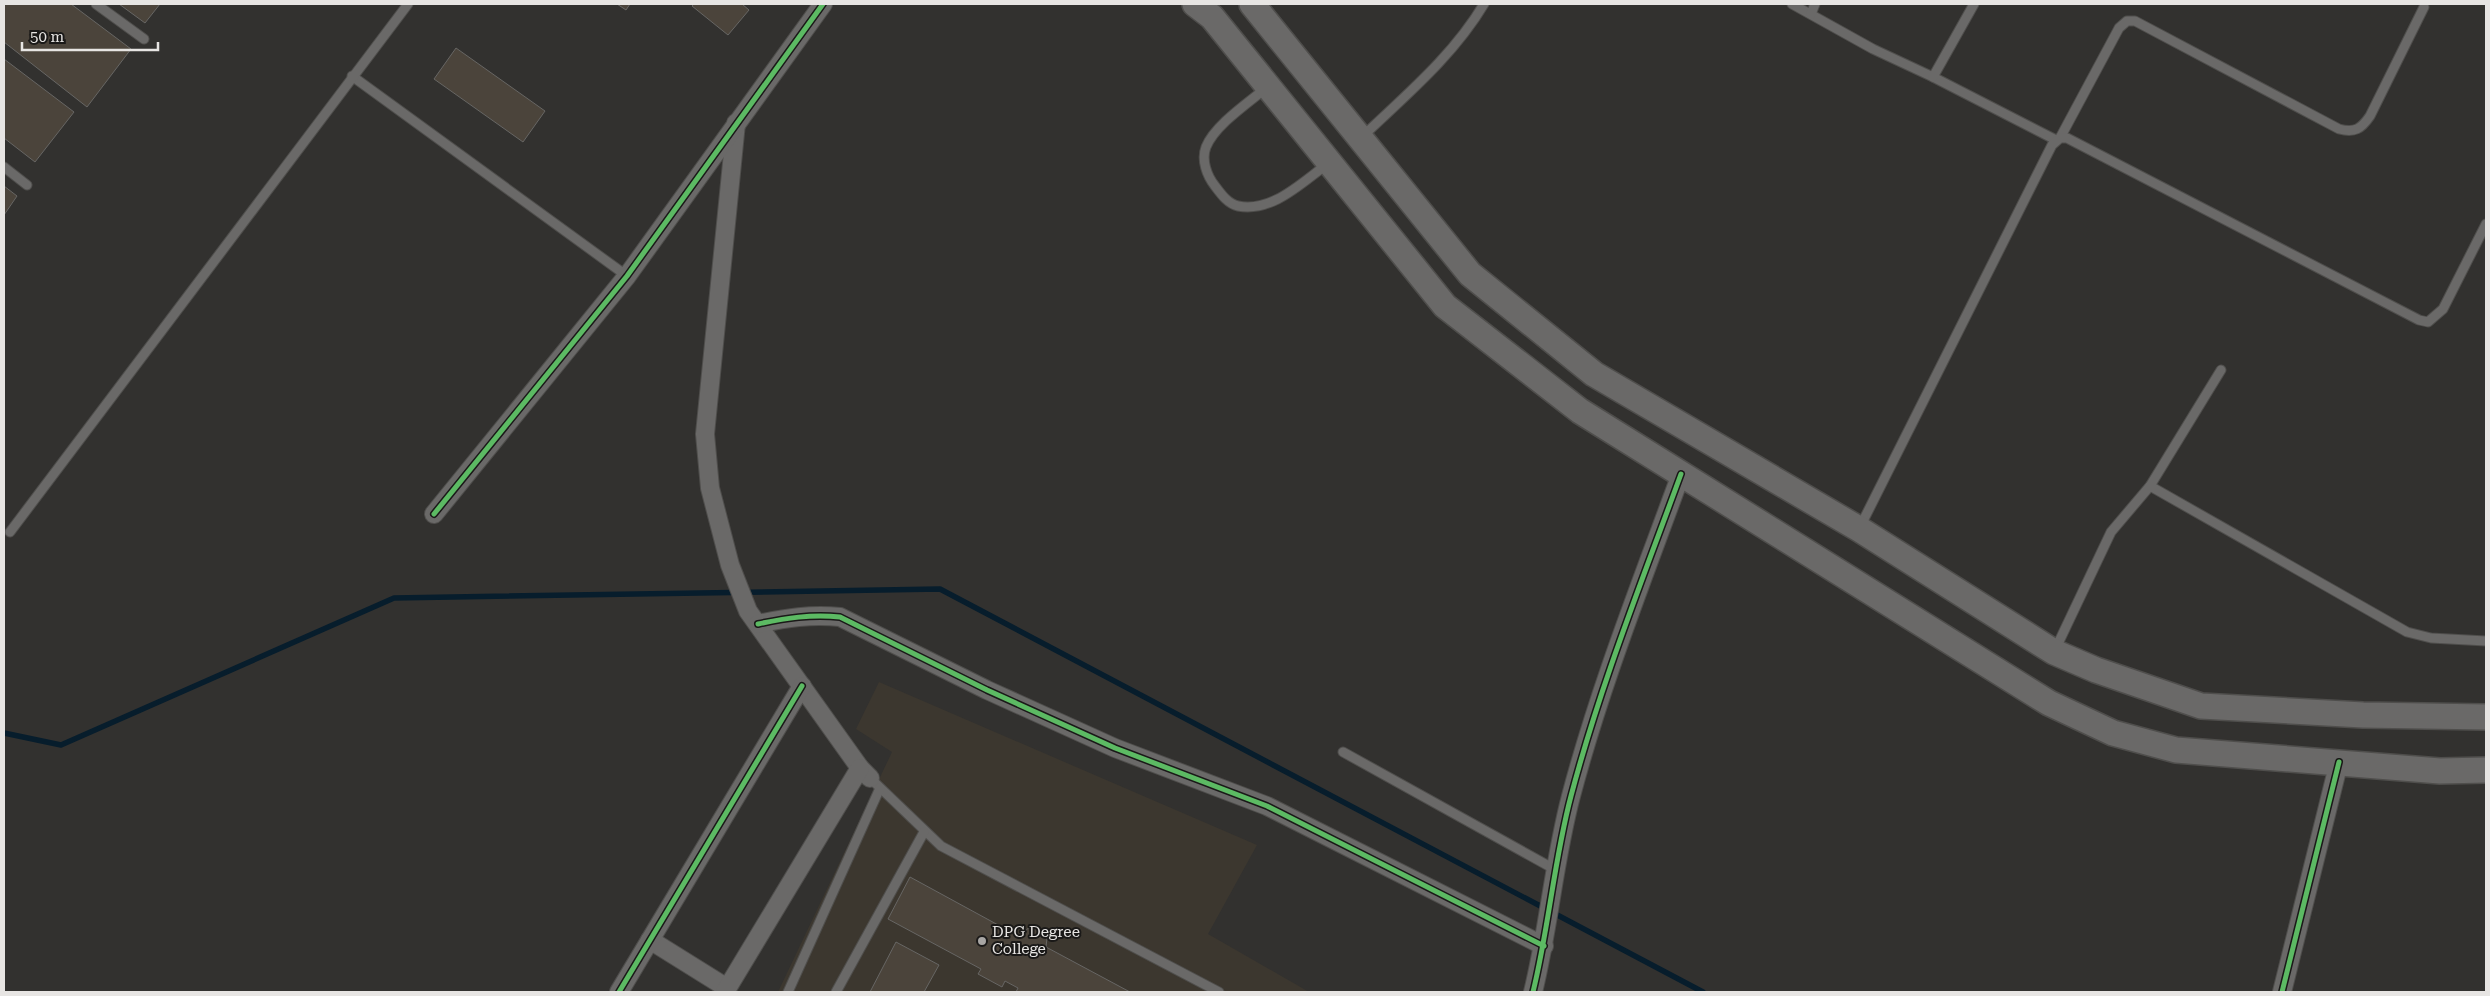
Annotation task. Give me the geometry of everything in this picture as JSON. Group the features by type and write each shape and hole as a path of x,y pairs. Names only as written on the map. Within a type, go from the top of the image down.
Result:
{"main road":[{"path":"1195,4 1212,17 1445,306 1580,411 2049,703 2113,733 2176,750 2440,771 2486,770"},
{"path":"1263,12 1360,139 1470,274 1594,374 1859,529 2054,652 2096,670 2201,706 2363,715 2486,717"},
{"path":"1367,209 1396,182"}],"street":[{"path":"434,514 628,276 823,4"},
{"path":"650,940 726,990 870,778 753,618 730,565 710,488 705,434 736,123"},
{"path":"1532,992 1544,946 1551,894 1570,799 1585,744 1681,474"},
{"path":"753,618 818,615 840,617 987,690 1115,748 1268,806 1544,946"},
{"path":"619,992 802,686"},
{"path":"2282,992 2339,762"}],"lane":[{"path":"96,4 144,40"},
{"path":"10,532 408,4"},
{"path":"1360,139 1450,52 1472,25 1484,4"},
{"path":"1792,4 1873,49 2058,139 2068,138 2410,316 2428,322 2443,309 2486,224"},
{"path":"1811,14 1815,4"},
{"path":"1933,77 1974,4"},
{"path":"1859,529 2058,139 2119,28 2127,21 2135,21 2339,129 2354,131 2362,127 2370,116 2424,7"},
{"path":"352,76 628,276"},
{"path":"1268,86 1217,130 1206,148 1205,165 1209,178 1224,198 1237,206 1261,206 1278,199 1329,163"},
{"path":"4,168 27,185"},
{"path":"2054,652 2078,604 2105,541 2150,486 2221,370"},
{"path":"2150,486 2407,632 2431,638 2486,641"},
{"path":"1343,752 1556,870"},
{"path":"788,992 870,778 924,832 941,846 1219,992"},
{"path":"836,992 924,832"}],"shaded area":[{"name":"DPG Degree College","path":"879,682 1257,845 1208,934 1309,992 778,992 892,752 856,729"}],"building":[{"path":"4,4 71,4 131,49 87,107 4,42"},
{"path":"119,4 160,4 145,23"},
{"path":"617,4 630,4 626,10"},
{"path":"694,4 742,4 749,10 728,35 692,6"},
{"path":"456,48 545,111 523,142 434,79"},
{"path":"4,59 74,112 35,162 4,138"},
{"path":"4,186 17,196 4,215"},
{"path":"910,877 1022,938 1027,929 1034,926 1040,928 1047,938 1046,947 1130,992 1016,992 1018,988 1005,981 1002,987 978,974 981,969 888,919"},
{"path":"896,942 939,965 924,992 870,992"}],"waterway":[{"path":"4,733 61,745 394,598 940,589 1703,992"}],"cycle path":[{"path":"434,514 627,276 823,4"},
{"path":"1533,992 1539,968 1565,820 1582,755 1622,634 1681,474"},
{"path":"758,624 799,617 840,617 987,690 1115,748 1267,806 1544,946"},
{"path":"619,992 802,686"},
{"path":"2282,992 2339,762"}],"place":[{"name":"DPG Degree College","path":"982,941"}]}
